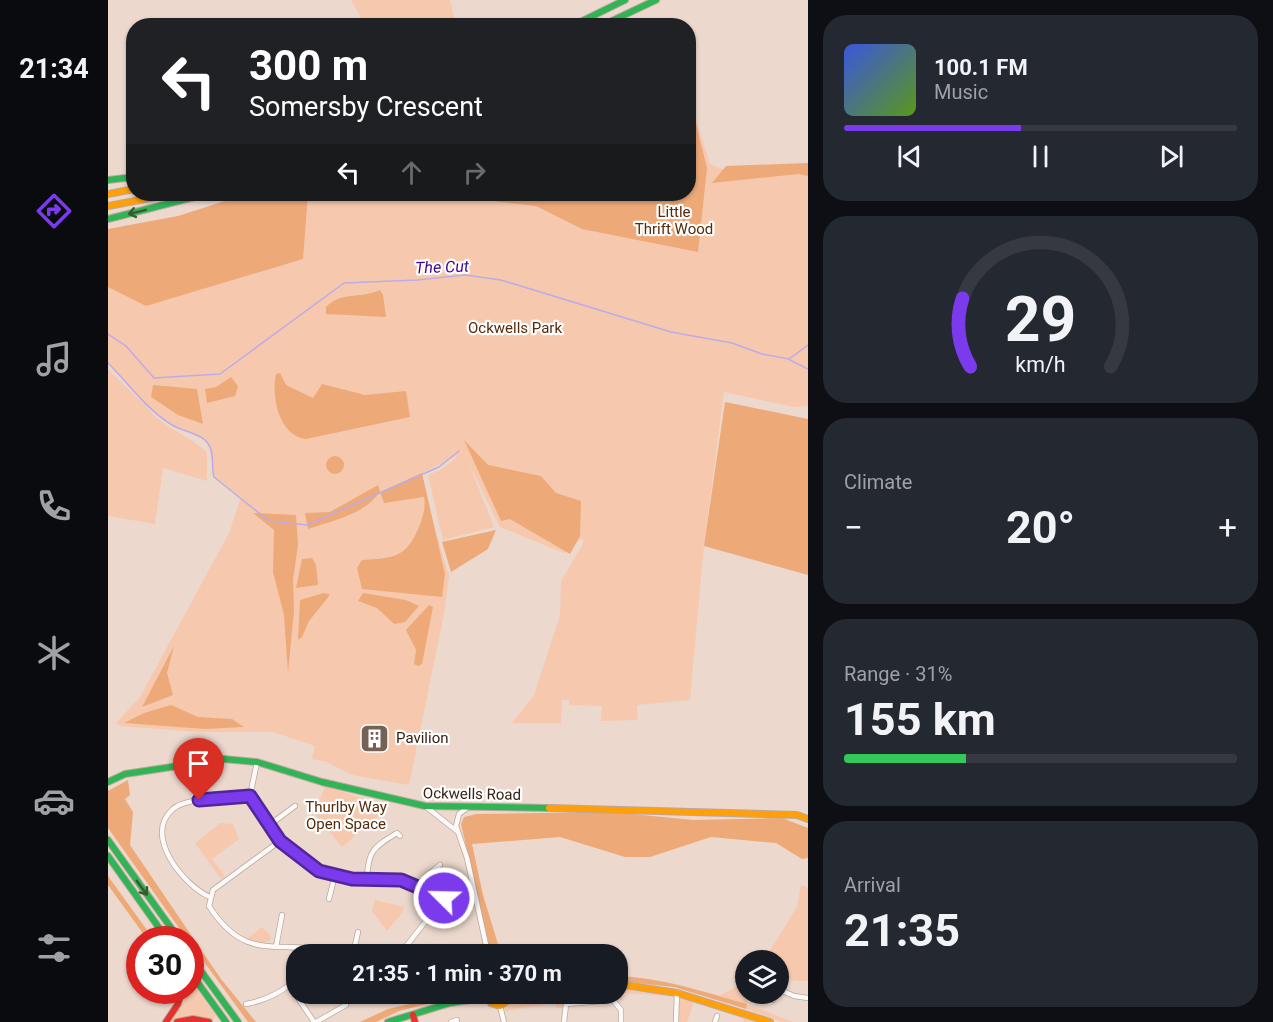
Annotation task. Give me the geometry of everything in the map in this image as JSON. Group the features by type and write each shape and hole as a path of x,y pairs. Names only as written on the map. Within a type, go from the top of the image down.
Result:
{"main road":[{"path":"588,18 625,0"},
{"path":"618,18 656,0"},
{"path":"108,180 126,178"},
{"path":"108,194 126,191"},
{"path":"108,206 135,201"},
{"path":"108,219 179,201"},
{"name":"Ockwells Road","path":"108,782 125,774 224,759 257,762 322,782 425,806 644,808 706,813 797,815 808,819"},
{"path":"108,840 170,926"},
{"path":"108,856 157,926"},
{"path":"204,975 238,1022"},
{"path":"628,985 677,991 770,1022"},
{"path":"204,991 226,1022"},
{"path":"166,1022 178,1004"},
{"path":"388,1022 414,1019 448,1004"},
{"path":"494,1004 500,1006 503,1004"},
{"path":"177,1022 193,1019 209,1022"}],"street":[{"path":"257,762 250,796 280,841 310,865 335,875 401,880 444,898 458,901 476,900"},
{"path":"210,897 196,891 168,855 161,834 163,821 173,807 199,800 250,796"},
{"path":"268,826 295,806"},
{"path":"425,806 458,832"},
{"path":"467,808 459,814 458,832 467,858 486,944"},
{"path":"368,879 368,866 373,849 397,832 400,836"},
{"path":"280,841 213,890 210,906 219,921 238,938 255,945 286,948"},
{"path":"421,887 425,877 440,865"},
{"path":"329,899 335,875"},
{"path":"410,944 444,898"},
{"path":"276,947 282,915"},
{"path":"355,944 358,932"},
{"path":"246,1004 257,1002 286,988"},
{"path":"676,1022 677,991"},
{"path":"789,994 808,998"},
{"path":"564,1022 566,1004 613,1000 621,1010 621,1022"},
{"path":"302,1004 315,1022 346,1005"},
{"path":"500,1006 504,1022"},
{"path":"451,1022 458,1020"}],"green space":[{"path":"351,0 450,0 454,18 361,18"},
{"name":"Ockwells Park","path":"696,119 710,164 730,172 808,168 808,406 794,407 724,392 704,546 690,700 637,705 638,720 601,721 602,706 569,705 569,700 562,700 561,723 512,723 534,695 560,615 561,581 583,544 583,538 564,553 500,527 469,464 494,527 443,540 428,475 442,469 460,454 419,475 449,576 445,609 409,785 352,775 327,762 312,759 315,746 273,732 198,732 120,726 116,723 140,697 229,533 241,497 214,477 209,445 202,437 172,425 145,405 108,363 108,287 146,305 302,259 307,201 696,201"},
{"name":"Little Thrift Wood","path":"696,124 707,168 698,252 582,229 536,206 494,201 696,201"},
{"path":"808,163 808,176 799,174 712,183 726,166"},
{"path":"225,201 307,201 303,259 146,306 108,287 108,229 178,216"},
{"path":"380,290 383,295 386,317 326,314 326,307 338,299"},
{"path":"108,369 166,425 207,452 207,481 163,468 155,524 108,516"},
{"path":"280,373 286,385 313,398 322,384 365,395 406,391 410,417 306,439 297,436 283,423 276,404 276,374"},
{"path":"231,377 238,386 235,396 207,403 205,389 216,387"},
{"path":"153,385 197,389 203,424 178,415 151,397"},
{"path":"725,402 808,419 808,575 704,546"},
{"path":"464,440 488,465 541,476 556,493 581,501 580,536 570,554 510,519 501,521"},
{"path":"335,456 341,459 344,465 341,471 335,474 329,471 326,465 329,459"},
{"path":"422,473 445,574 442,597 362,589 357,568 362,560 400,553 415,536 424,511 424,497 384,503 380,492"},
{"path":"378,485 380,491 366,506 348,516 308,529 305,513 330,512"},
{"path":"253,513 296,515 298,545 293,580 294,611 288,673 284,615 273,572 274,530"},
{"path":"496,530 488,549 451,572 442,542"},
{"path":"312,558 316,565 318,585 296,588 302,559"},
{"path":"324,593 329,596 309,621 302,637 298,640 300,600"},
{"path":"363,593 406,600 419,606 405,622 394,624 377,608 358,601"},
{"path":"429,605 433,607 422,664 418,666 414,664 416,650 406,630"},
{"path":"174,646 167,673 173,695 142,707"},
{"path":"171,705 198,717 232,719 244,727 205,729 124,723 144,713"},
{"path":"128,780 130,795 125,799 133,812 130,845 185,926 178,926 108,828 108,791"},
{"name":"Thurlby Way Open Space","path":"325,786 389,807 342,847 315,814"},
{"path":"612,812 693,820 782,818 808,828 808,858 802,859 776,843 711,837 650,857 625,857 560,837 472,844 483,895 498,944 489,944 461,824 464,817 477,814"},
{"path":"220,823 233,824 239,839 212,859 225,876 221,879 195,843"},
{"path":"108,876 145,926 138,926 108,885"},
{"path":"801,885 808,888 808,981 789,980 789,950 770,950 797,907"},
{"path":"375,900 404,907 402,913 387,931 372,911"},
{"path":"262,927 271,936 270,941 260,943 247,939"},
{"path":"204,954 256,1022 248,1022 204,962"},
{"path":"628,977 683,986 735,1001 735,1004 747,1004 746,1009 674,987 628,982"},
{"path":"735,987 735,1001 719,996"},
{"path":"628,988 666,992 669,996 628,993"},
{"path":"683,996 763,1022 743,1022 744,1019 694,1002 687,1022 678,1022 677,1004"},
{"path":"204,999 216,1016 212,1020 171,1022 178,1004 204,1004"},
{"path":"410,1004 427,1004 399,1011 376,1022 360,1022 388,1009"},
{"path":"508,1004 549,1004 504,1011"},
{"path":"555,1004 564,1004 562,1008 557,1008"},
{"path":"747,1004 793,1022 782,1022 746,1009"}],"waterway":[{"name":"The Cut","path":"108,334 126,346 154,378 220,374 344,283 417,280 465,275 501,280 671,332 732,343 762,354 789,359 808,345"},
{"path":"790,360 808,369"},
{"path":"108,363 163,419 206,441 212,453 214,477 269,521 307,525 439,467 459,451"}],"traffic: fast":[{"path":"588,18 625,0"},
{"path":"618,18 656,0"},
{"path":"108,180 126,178"},
{"path":"108,219 179,201"},
{"path":"108,782 125,774 224,759 257,762 322,782 425,806 549,808"},
{"path":"108,840 170,926"},
{"path":"108,856 158,926"},
{"path":"204,975 238,1022"},
{"path":"204,991 226,1022"},
{"path":"388,1022 447,1004"}],"traffic: slow":[{"path":"108,194 126,191"},
{"path":"108,206 135,201"},
{"path":"549,808 797,815 808,819"},
{"path":"628,986 677,993 770,1022"},
{"path":"494,1004 500,1006 503,1004"}],"traffic: jam":[{"path":"166,1022 178,1004"},
{"path":"413,1015 415,1022"},
{"path":"177,1022 193,1019 209,1022"}],"place":[{"name":"Pavilion","path":"375,738"}],"route":[{"path":"199,800 250,796 255,807 280,841 301,860 319,871 352,879 401,880 444,898"}]}
